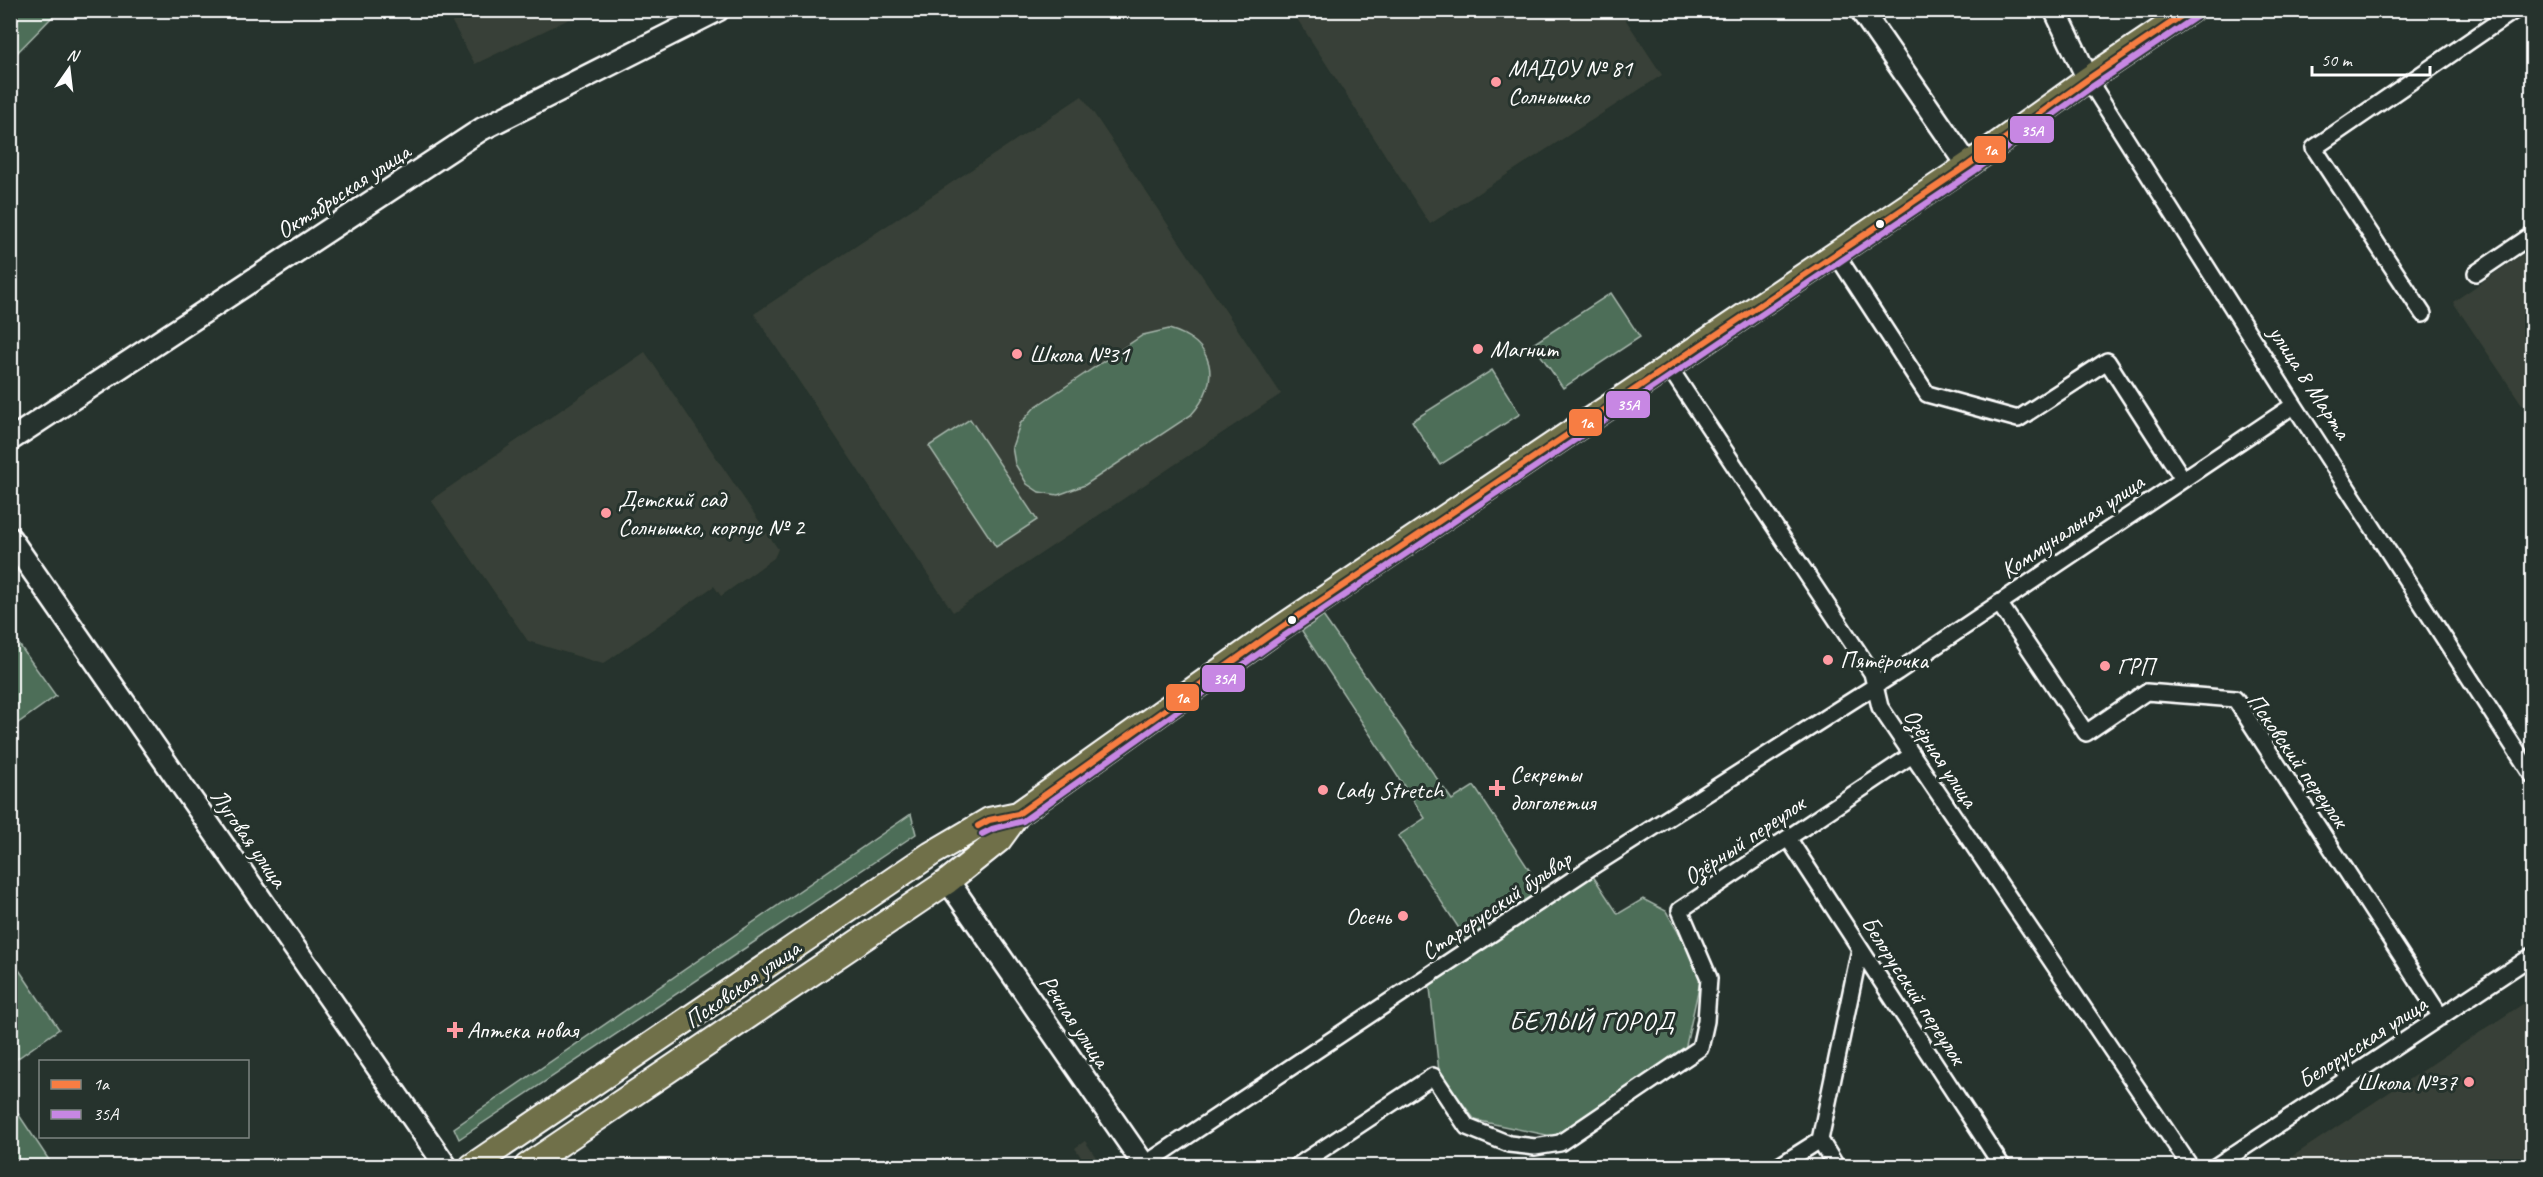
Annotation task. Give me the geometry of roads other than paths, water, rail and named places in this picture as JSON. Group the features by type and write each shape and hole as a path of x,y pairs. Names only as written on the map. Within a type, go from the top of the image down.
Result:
{"main road":[{"name":"Октябрьская улица","path":"10,440 482,129 718,10"},
{"path":"1861,10 1968,165"},
{"name":"улица 8 Марта","path":"2055,10 2088,79"},
{"name":"Псковская улица","path":"527,1167 948,881 999,840 1018,814 1270,635 1968,165 2088,79 2192,10"},
{"name":"Луговая улица","path":"10,538 446,1167"},
{"name":"Псковская улица","path":"472,1167 931,854 989,820 1018,814"},
{"name":"Речная улица","path":"948,881 1144,1166"},
{"path":"803,942 798,952 798,961 806,968 819,970"}],"street":[{"path":"2423,314 2314,148 2515,10"},
{"name":"улица 8 Марта","path":"2088,79 2532,775"},
{"path":"2476,273 2532,235"},
{"path":"1836,254 1927,394 2018,419 2107,361 2183,479"},
{"name":"Озёрная улица","path":"1669,367 1872,673 1880,707 2190,1167"},
{"name":"Коммунальная улица","path":"1876,685 2294,405"},
{"name":"Псковский переулок","path":"2000,603 2086,733 2146,692 2235,699 2441,1017"},
{"name":"Старорусский бульвар","path":"1144,1166 1518,916 1876,685"},
{"name":"Озёрный переулок","path":"1307,1164 1433,1077 1467,1127 1509,1144 1535,1147 1560,1143 1620,1105 1700,1048 1706,1021 1709,978 1680,910 1912,755"},
{"name":"Белорусский переулок","path":"1788,838 2002,1167"},
{"path":"1836,1167 1820,1140 1860,949"},
{"name":"Белорусская улица","path":"2216,1167 2532,956"},
{"path":"1779,1167 1820,1140"}],"place":[{"name":"МАДОУ № 81 Солнышко","path":"1496,82"},
{"name":"Магнит","path":"1478,349"},
{"name":"Школа №31","path":"1017,354"},
{"name":"Детский сад Солнышко, корпус № 2","path":"606,513"},
{"name":"Пятёрочка","path":"1828,660"},
{"name":"ГРП","path":"2105,666"},
{"name":"Секреты долголетия","path":"1497,788"},
{"name":"Lady Stretch","path":"1323,790"},
{"name":"Осень","path":"1403,916"},
{"name":"Аптека новая","path":"455,1030"},
{"name":"Школа №37","path":"2469,1082"}],"district":[{"name":"БЕЛЫЙ ГОРОД","path":"1592,1021"}]}
